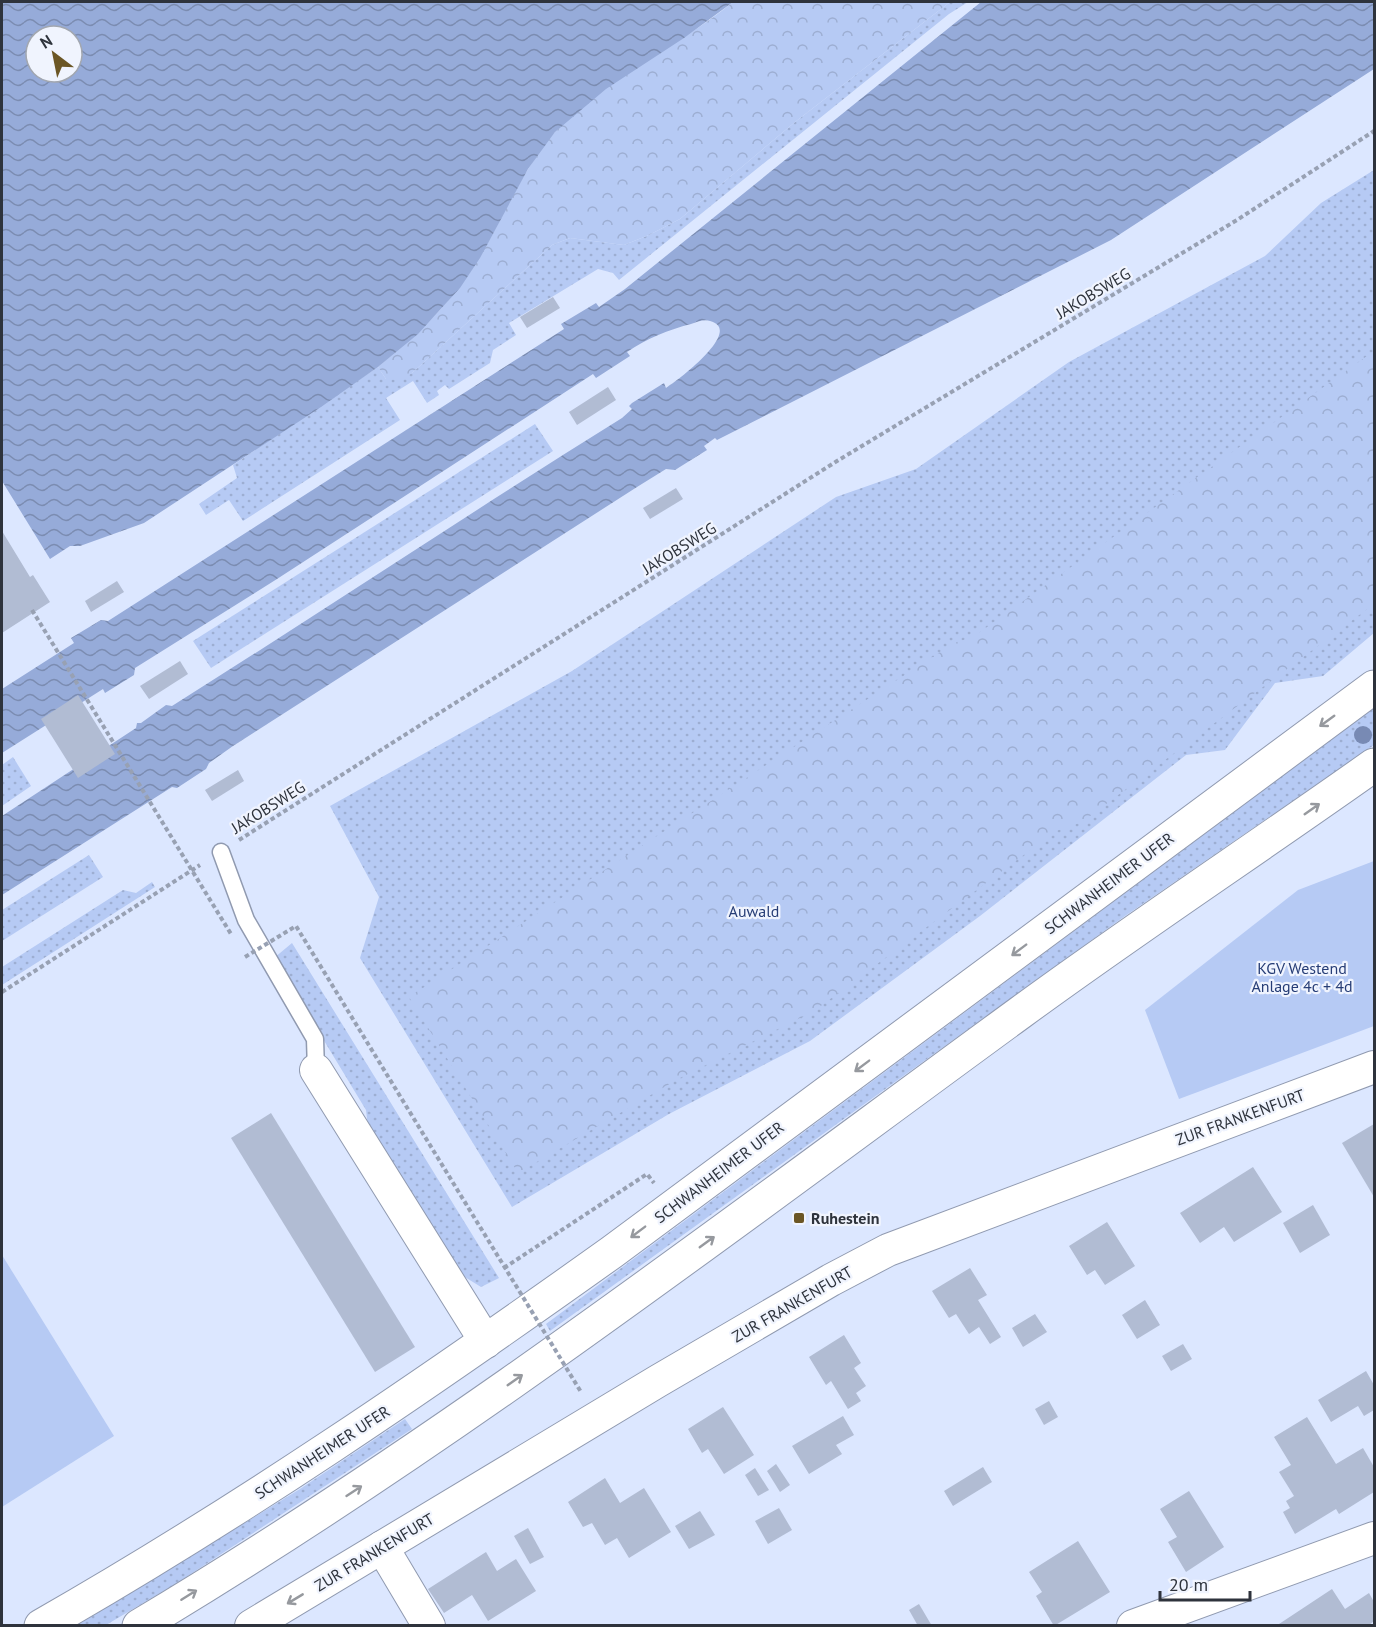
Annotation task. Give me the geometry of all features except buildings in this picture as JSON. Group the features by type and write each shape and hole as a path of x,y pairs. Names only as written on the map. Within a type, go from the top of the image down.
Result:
{"main road":[{"name":"SCHWANHEIMER UFER","path":"41,1626 226,1515 486,1342 612,1252 1374,687"},
{"path":"139,1626 372,1479 486,1401 656,1280 1026,1008 1374,765"}],"street":[{"name":"ZUR FRANKENFURT","path":"251,1626 790,1304 888,1250 1374,1067"},
{"path":"316,1070 486,1342"},
{"path":"1133,1626 1374,1538"},
{"path":"382,1547 429,1626"}],"lane":[{"path":"220,852 246,920 315,1039 316,1070"}],"path":[{"name":"JAKOBSWEG","path":"2,992 837,460 1237,220 1374,131"},
{"path":"32,610 231,934"},
{"path":"245,957 296,926 581,1392"},
{"path":"504,1268 647,1174"}],"green space":[{"path":"733,2 950,2 795,122 680,219 624,245 570,238 552,245 412,373 401,380 386,379 378,367 421,330 458,289 479,258 532,162 554,133 595,96 688,35"},
{"path":"950,2 968,2 949,14 619,280 613,273 598,269 509,323 516,335 493,350 490,363 449,389 445,385 437,391 439,395 427,403 413,381 386,398 400,420 243,521 229,500 206,515 199,504 237,478 233,465 378,367 386,379 412,373 552,245 570,238 624,245 680,219 795,122"},
{"path":"1374,170 1374,633 1323,676 1275,683 1225,750 1186,755 980,916 810,1041 669,1114 512,1207 360,958 379,897 330,806 572,671 836,497 916,469 1069,362 1265,256 1321,203"},
{"name":"Auwald","path":"1374,351 1374,604 1082,822 1056,831 814,1011 678,1079 518,1173 409,997 954,643 973,637"},
{"path":"535,424 553,451 211,668 193,641"},
{"path":"1374,708 1374,745 1125,916 550,1331 546,1324"},
{"path":"13,757 31,786 2,806 2,765"},
{"path":"89,855 103,877 2,941 2,910"},
{"name":"KGV Westend Anlage 4c + 4d","path":"1374,861 1374,1026 1179,1099 1145,1010 1298,890"},
{"path":"152,882 155,887 2,985 2,967 123,890 136,893"},
{"path":"292,943 499,1278 481,1287 447,1266 371,1153 366,1110 274,958"},
{"path":"2,1255 114,1436 2,1507"},
{"path":"405,1419 412,1429 177,1583 106,1625 76,1626 300,1489"}],"water":[{"path":"2,2 733,2 684,38 606,89 555,132 528,169 480,258 460,288 418,334 378,367 144,523 80,546 70,546 50,559 2,481"},
{"path":"981,2 1374,2 1374,69 1111,240 717,440 715,438 704,446 707,450 675,470 666,469 637,487 233,746 209,763 206,769 177,788 172,787 2,895 2,816 136,728 137,723 141,723 166,705 172,706 622,418 632,409 629,406 632,403 664,383 666,388 672,384 694,367 714,345 719,334 719,326 710,321 700,321 666,332 635,347 627,352 630,356 596,378 593,374 277,579 135,668 134,675 105,693 103,689 2,753 2,689 74,643 71,638 101,620 108,621 564,329 561,324 596,303 599,307 625,289"}],"place":[{"name":"Ruhestein","path":"799,1218"}]}
